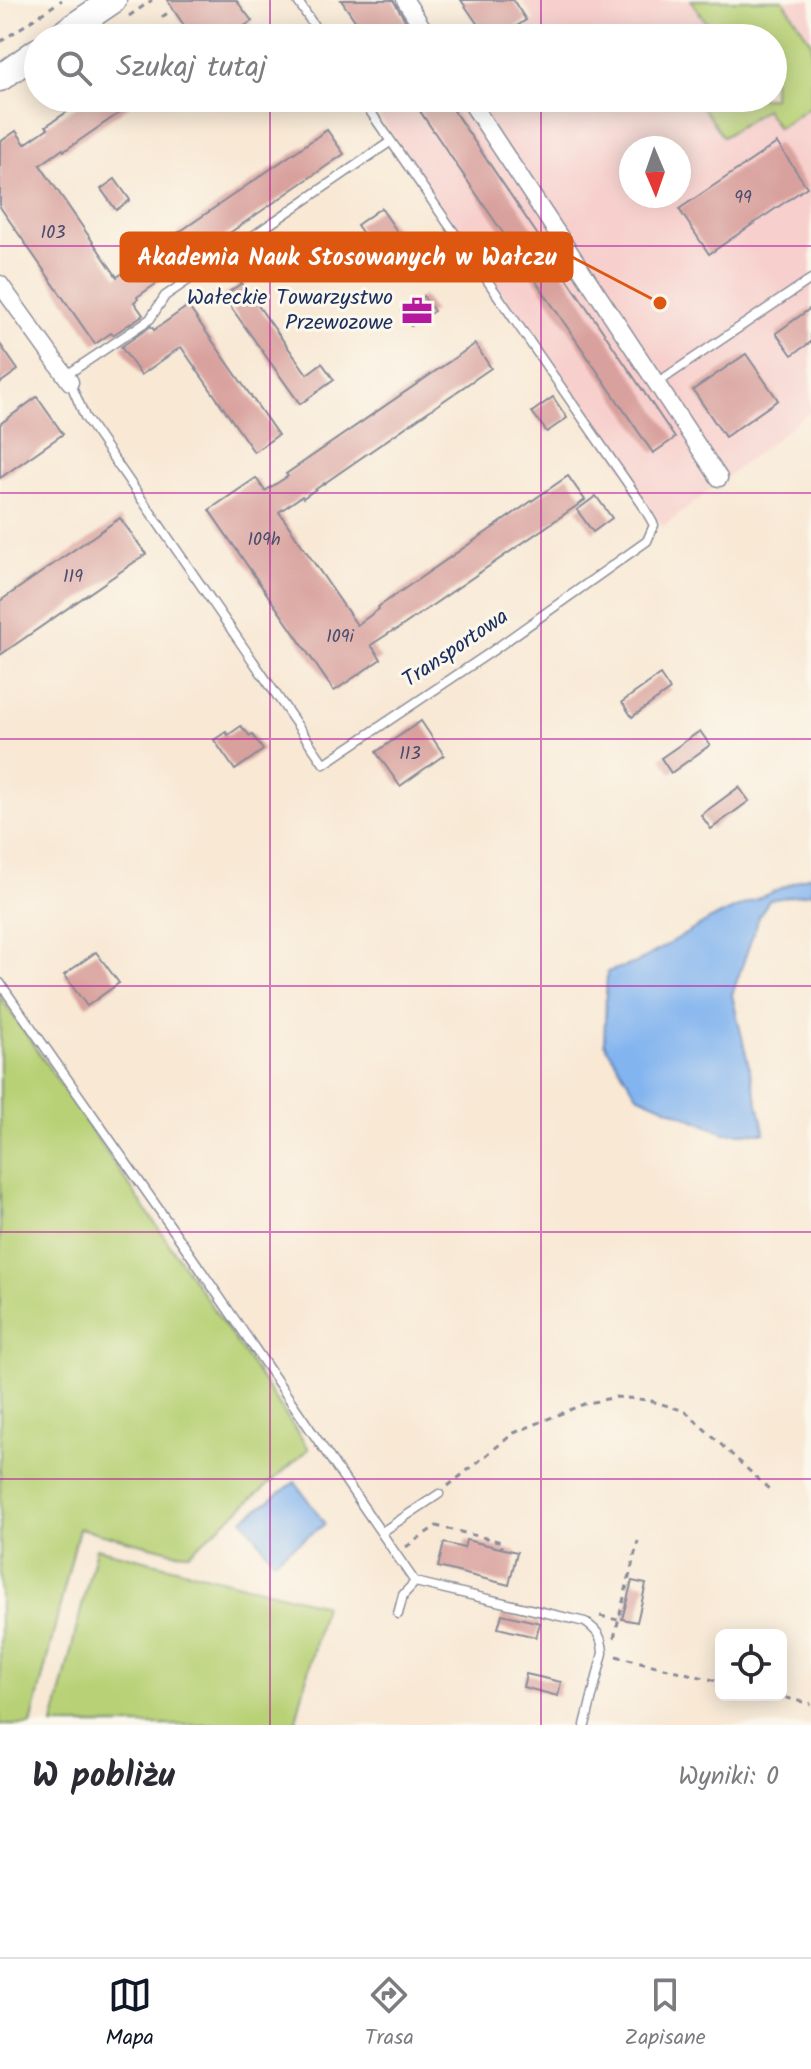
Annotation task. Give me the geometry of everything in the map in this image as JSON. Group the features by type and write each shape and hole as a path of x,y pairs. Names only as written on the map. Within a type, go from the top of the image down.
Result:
{"main road":[{"path":"78,24 113,0"},
{"path":"0,78 24,61"}],"street":[{"path":"405,0 420,24"},
{"path":"477,112 719,478"},
{"name":"Transportowa","path":"0,284 68,379"}],"lane":[{"path":"297,0 313,24"},
{"name":"Transportowa","path":"68,379 85,417 324,764 488,654 647,541 654,525 642,504 370,112"},
{"path":"68,379 150,319 165,296 390,142"},
{"path":"657,383 811,279"},
{"path":"0,983 415,1582 585,1622 599,1633 606,1654 585,1725"},
{"path":"382,1532 439,1494"},
{"path":"398,1614 403,1595 415,1582"}],"path":[{"path":"27,24 62,0"},
{"path":"162,17 173,9"},
{"path":"0,42 24,26"},
{"path":"439,1494 514,1433 584,1404 616,1397 648,1400 685,1411 770,1490"},
{"path":"404,1549 436,1526 502,1542 501,1548"},
{"path":"638,1541 606,1654 715,1681"},
{"path":"589,1613 618,1620"},
{"path":"787,1698 811,1704"}],"shaded area":[{"path":"522,0 811,0 811,411 663,527 377,112 787,112 787,24 529,24 535,20"}],"green space":[{"path":"691,0 783,0 811,42 811,106 778,128 767,112 787,112 787,24 707,24"},
{"path":"706,112 760,112 723,137"},
{"path":"0,996 309,1449 189,1553 79,1528 31,1725 0,1725"},
{"path":"96,1548 324,1605 295,1725 53,1725"}],"water":[{"path":"811,875 811,893 769,900 759,917 732,995 765,1133 724,1133 637,1095 604,1043 607,972 636,963 711,919"},
{"path":"295,1482 325,1524 273,1560 243,1519"}],"building":[{"path":"167,0 236,0 252,21 248,24 183,24"},
{"path":"341,0 393,0 408,24 357,24"},
{"path":"461,0 513,0 526,20 520,24 477,24"},
{"path":"67,112 121,112 40,165 117,277 327,130 344,154 137,297 134,302 143,315 95,344 0,207 0,142 16,131 25,144 48,128 46,126"},
{"path":"421,112 454,112 675,438 653,453"},
{"path":"777,143 807,187 709,254 679,209 691,208 691,201"},
{"path":"115,179 130,200 116,210 101,189"},
{"path":"381,208 416,259 392,276 357,225"},
{"path":"242,283 307,374 322,363 334,380 300,404 223,296"},
{"name":"Wałeckie Towarzystwo Przewozowe","path":"423,296 434,311 411,326 401,311"},
{"path":"188,306 278,435 254,452 181,347 141,375 121,347 151,326 154,330"},
{"path":"811,308 811,342 792,355 776,333"},
{"path":"0,344 18,370 0,383"},
{"path":"475,344 491,368 279,512 357,625 378,607 568,476 585,500 371,645 381,659 334,691 209,510 256,478 265,491"},
{"path":"746,354 778,400 725,437 693,390"},
{"path":"37,397 63,434 0,478 0,424"},
{"path":"553,397 567,418 547,432 532,412"},
{"path":"596,496 612,518 593,532 577,510"},
{"path":"120,518 146,554 0,655 0,601"},
{"path":"660,675 670,690 632,717 622,702"},
{"path":"421,721 444,755 400,786 376,752"},
{"path":"241,726 250,736 252,734 263,750 235,770 214,740"},
{"path":"700,731 710,745 671,773 661,758"},
{"path":"739,787 749,801 711,829 701,815"},
{"path":"96,952 119,983 87,1006 64,975"},
{"path":"466,1540 517,1552 509,1585 438,1567 444,1543 464,1548"},
{"path":"632,1581 646,1584 637,1622 622,1619"},
{"path":"502,1614 540,1623 536,1637 498,1628"},
{"path":"526,1674 561,1682 558,1696 523,1687"}],"place":[{"name":"Akademia Nauk Stosowanych w Wałczu","path":"660,303"},
{"name":"Wałeckie Towarzystwo Przewozowe","path":"417,311"}]}
